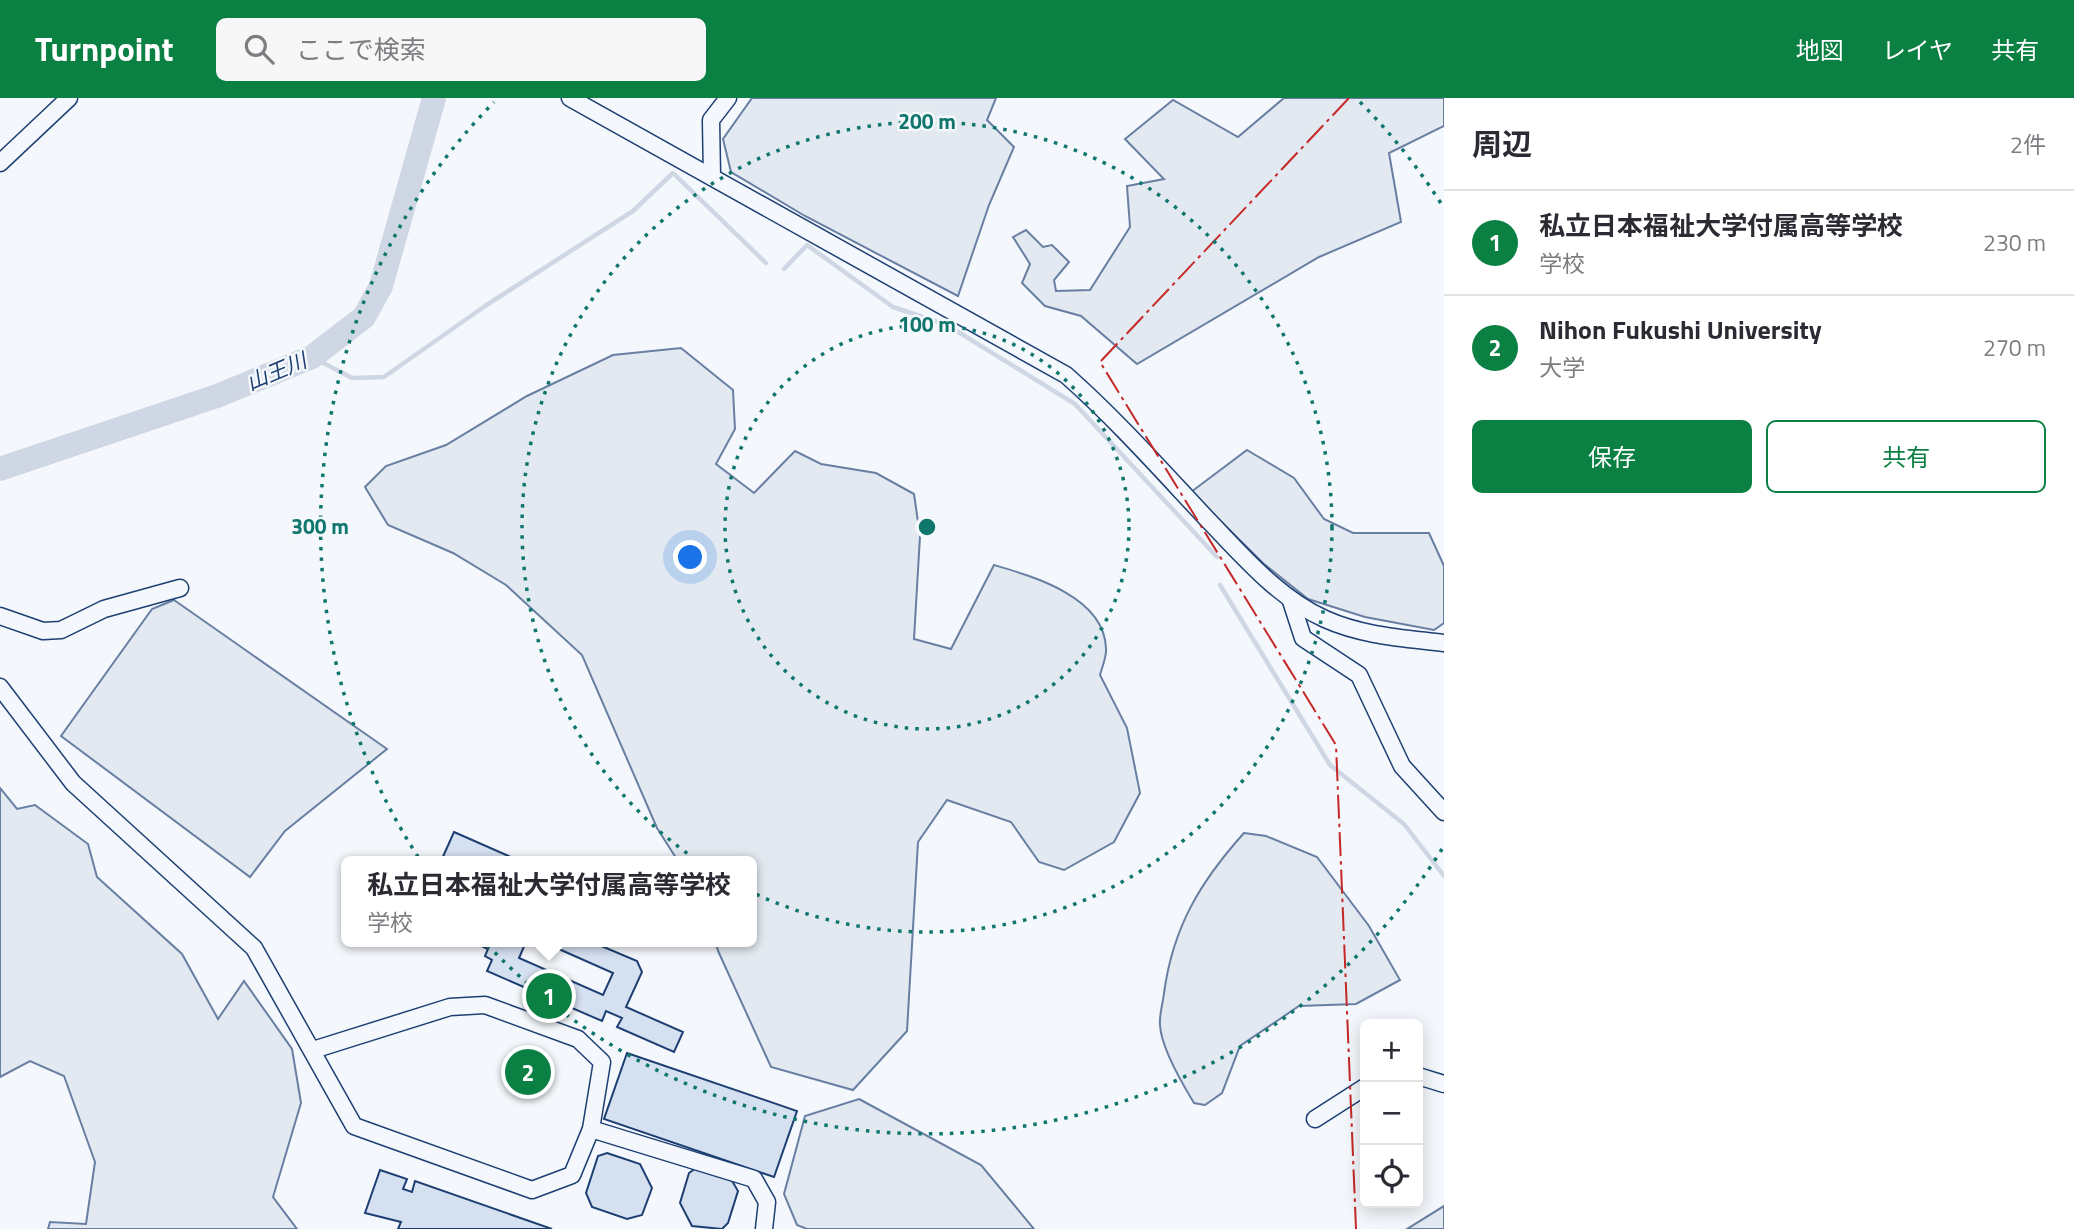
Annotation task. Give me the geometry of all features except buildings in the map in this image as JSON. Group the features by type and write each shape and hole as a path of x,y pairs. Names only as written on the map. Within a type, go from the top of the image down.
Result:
{"street":[{"path":"0,163 69,98"},
{"path":"570,98 1066,375 1098,404 1240,553 1291,601 1325,619 1367,634 1444,643"},
{"path":"712,177 711,120 728,98"},
{"path":"0,616 43,631 61,631 104,609 180,588"},
{"path":"1291,601 1303,638 1359,675 1402,766 1444,812"},
{"path":"0,687 73,783 254,948 354,1126 532,1190 572,1175 591,1129 602,1062 578,1039 485,1005 450,1007 313,1050"},
{"path":"1423,1078 1444,1084"},
{"path":"1315,1119 1360,1090"},
{"path":"591,1129 754,1179 767,1202 764,1229"}],"shaded area":[{"path":"752,98 996,98 987,120 1014,147 989,205 958,296 805,216 731,172 723,139"},
{"path":"1284,98 1444,98 1444,126 1389,153 1401,222 1319,257 1137,364 1081,316 1045,306 1022,283 1030,264 1013,237 1026,230 1043,247 1052,245 1069,262 1054,280 1056,291 1090,290 1130,227 1127,186 1164,179 1125,139 1173,100 1238,137"},
{"path":"681,348 733,390 735,429 716,464 754,493 795,451 821,464 876,473 914,494 920,536 914,639 951,649 994,565 1029,576 1065,592 1093,615 1102,630 1106,651 1100,675 1127,728 1140,793 1114,842 1064,870 1039,862 1011,822 947,800 918,842 907,1031 853,1090 771,1067 719,953 717,947 757,947 757,856 675,856 657,828 582,655 506,585 453,553 388,525 365,487 386,466 446,445 527,396 613,355"},
{"path":"1247,450 1294,478 1324,519 1353,533 1429,533 1444,566 1444,623 1434,630 1365,617 1308,599 1264,564 1191,492"},
{"path":"174,600 387,749 285,831 250,877 61,736 152,609"},
{"path":"0,788 17,809 35,805 88,844 97,877 182,954 218,1019 244,981 292,1049 301,1103 273,1197 297,1229 48,1229 50,1222 86,1224 95,1162 64,1076 30,1061 0,1077"},
{"path":"1244,833 1266,836 1317,857 1369,926 1400,980 1356,1004 1299,1006 1240,1046 1222,1093 1205,1105 1194,1103 1173,1066 1161,1034 1161,1013 1168,969 1182,926 1214,869"},
{"path":"859,1099 981,1165 1034,1229 807,1229 797,1225 784,1194 805,1116"},
{"path":"1444,1206 1444,1229 1407,1229"}],"waterway":[{"name":"山王川","path":"0,469 217,396 312,357 364,317 381,286 434,98"},
{"path":"312,357 352,378 384,377 485,306 633,211 673,173 766,263"},
{"path":"784,269 807,245 893,307 947,325 1075,404 1217,557"},
{"path":"1220,585 1330,765 1404,824 1444,876"}],"power":[{"path":"1349,98 1100,362 1336,745 1356,1229"}],"place":[{"name":"私立日本福祉大学付属高等学校","path":"549,996"},
{"name":"Nihon Fukushi University","path":"528,1072"}]}
